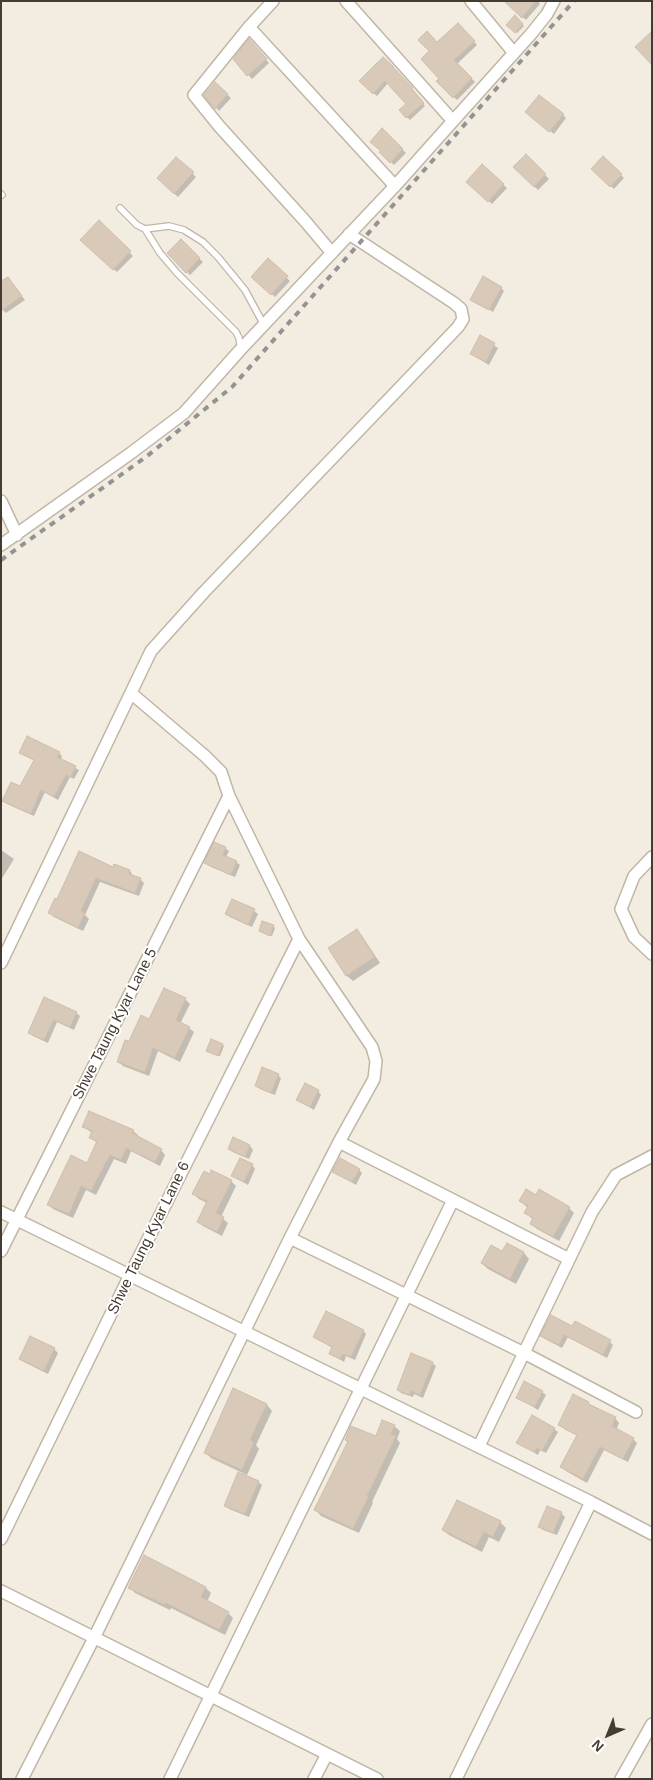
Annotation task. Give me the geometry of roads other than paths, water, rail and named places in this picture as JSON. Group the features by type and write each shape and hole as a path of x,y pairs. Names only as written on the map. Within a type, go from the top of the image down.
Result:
{"street":[{"path":"273,1 249,27 194,95 219,126 332,253"},
{"path":"346,1 453,121"},
{"path":"471,1 514,53"},
{"path":"1,545 184,413 241,349 395,186 514,53 547,14 554,1"},
{"path":"249,27 395,186"},
{"path":"1,963 151,650 204,592 458,327 463,319 461,309 454,303 348,234"},
{"path":"1,501 17,535"},
{"path":"22,1779 94,1638 290,1238 339,1142 374,1079 376,1061 372,1047 298,939 229,796 221,772 132,693"},
{"name":"Shwe Taung Kyar Lane 5","path":"1,1251 229,796"},
{"path":"652,857 634,876 621,909 634,937 652,954"},
{"name":"Shwe Taung Kyar Lane 6","path":"1,1538 298,939"},
{"path":"339,1142 569,1259"},
{"path":"479,1446 592,1212 616,1175 652,1156"},
{"path":"170,1779 453,1200"},
{"path":"1,1212 245,1330 652,1534"},
{"path":"290,1238 524,1353 636,1412"},
{"path":"456,1779 591,1502"},
{"path":"1,1591 377,1779"},
{"path":"621,1779 652,1724"},
{"path":"314,1779 327,1754"}],"lane":[{"path":"120,208 136,224 145,229 156,247 177,273 236,332 241,349"},
{"path":"145,229 168,226 184,230 203,242 245,290 264,325"}],"railway":[{"path":"1,560 146,457 232,387 574,1"}]}
